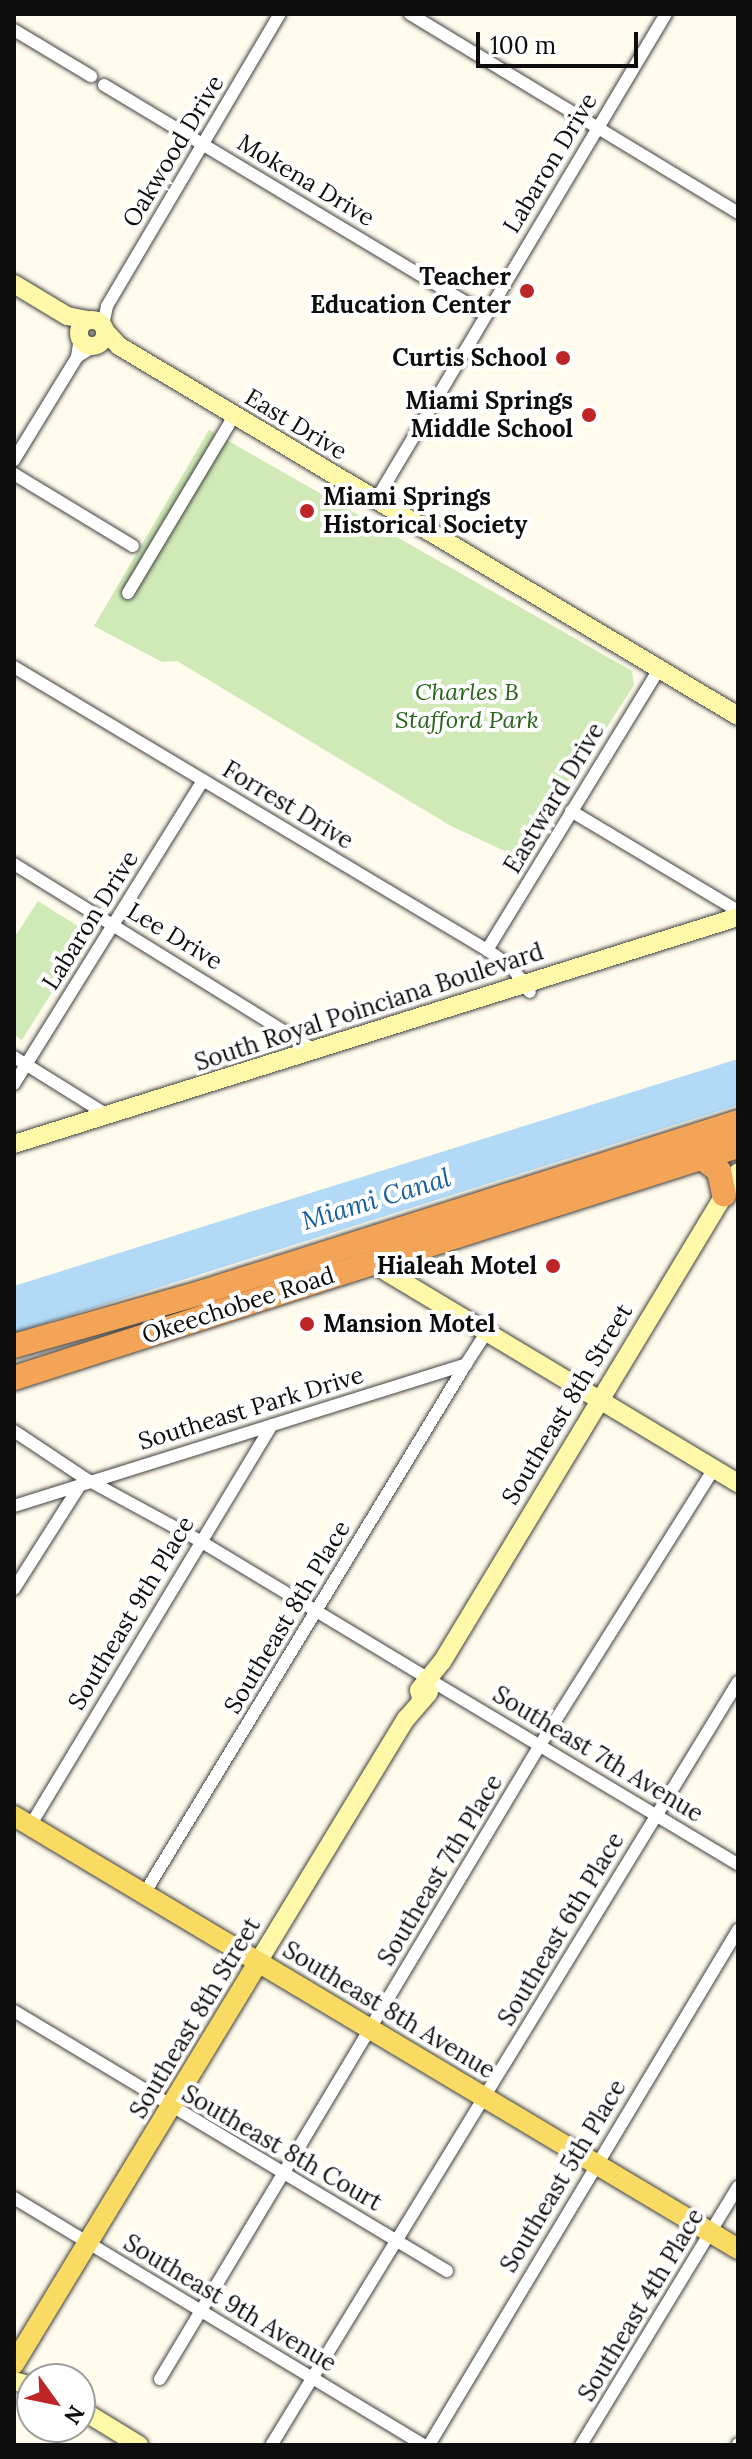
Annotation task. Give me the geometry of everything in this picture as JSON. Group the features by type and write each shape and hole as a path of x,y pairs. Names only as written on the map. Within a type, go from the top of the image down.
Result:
{"highway":[{"name":"Okeechobee Road","path":"14,1346 200,1293 738,1122"},
{"name":"Okeechobee Road","path":"14,1378 738,1146"},
{"path":"701,1157 719,1171 724,1194"},
{"path":"14,1367 168,1327"}],"main road":[{"name":"Southeast 8th Avenue","path":"22,1821 738,2249"},
{"name":"Southeast 8th Street","path":"14,2364 258,1962"}],"street":[{"name":"Oakwood Drive","path":"14,460 280,14"},
{"path":"410,14 738,213"},
{"name":"Labaron Drive","path":"376,500 666,14"},
{"path":"14,30 91,76"},
{"name":"Mokena Drive","path":"104,85 485,314"},
{"name":"East Drive","path":"14,284 738,716"},
{"path":"128,593 234,416"},
{"path":"14,474 133,546"},
{"name":"Forrest Drive","path":"14,667 487,950 511,966 527,987"},
{"name":"Eastward Drive","path":"487,950 659,669"},
{"name":"Labaron Drive","path":"14,1084 203,780"},
{"path":"571,811 738,914"},
{"name":"Lee Drive","path":"14,864 312,1049"},
{"name":"South Royal Poinciana Boulevard","path":"14,1156 738,914"},
{"name":"South Royal Poinciana Boulevard","path":"14,1144 312,1049 738,930"},
{"path":"14,1057 107,1115"},
{"name":"Southeast 8th Street","path":"258,1962 738,1172"},
{"path":"370,1262 738,1483"},
{"path":"466,1364 487,1332"},
{"name":"Southeast Park Drive","path":"14,1506 86,1479 466,1364"},
{"name":"Southeast 8th Place","path":"144,1894 466,1364"},
{"name":"Southeast 9th Place","path":"22,1821 272,1425"},
{"name":"Southeast 7th Avenue","path":"14,1431 86,1479 200,1541 738,1864"},
{"name":"Southeast 7th Place","path":"160,2379 540,1745 714,1469"},
{"path":"14,1589 71,1495 86,1479"},
{"name":"Southeast 6th Place","path":"272,2444 738,1682"},
{"name":"Southeast 5th Place","path":"426,2445 738,1930"},
{"name":"Southeast 8th Court","path":"14,2011 171,2109 447,2271"},
{"name":"Southeast 4th Place","path":"581,2445 738,2187"},
{"name":"Southeast 9th Avenue","path":"14,2198 426,2445"},
{"path":"96,2419 139,2445"}],"green space":[{"name":"Charles B Stafford Park","path":"209,430 632,671 634,685 522,859 451,826 177,661 162,662 94,626"},
{"path":"38,901 89,933 22,1040 14,1035 14,938"}],"water":[{"name":"Miami Canal","path":"738,1059 738,1105 14,1333 14,1286"}],"place":[{"name":"Teacher Education Center","path":"527,291"},
{"name":"Curtis School","path":"563,358"},
{"name":"Miami Springs Middle School","path":"589,415"},
{"name":"Miami Springs Historical Society","path":"307,511"},
{"name":"Hialeah Motel","path":"553,1266"},
{"name":"Mansion Motel","path":"307,1324"}]}
